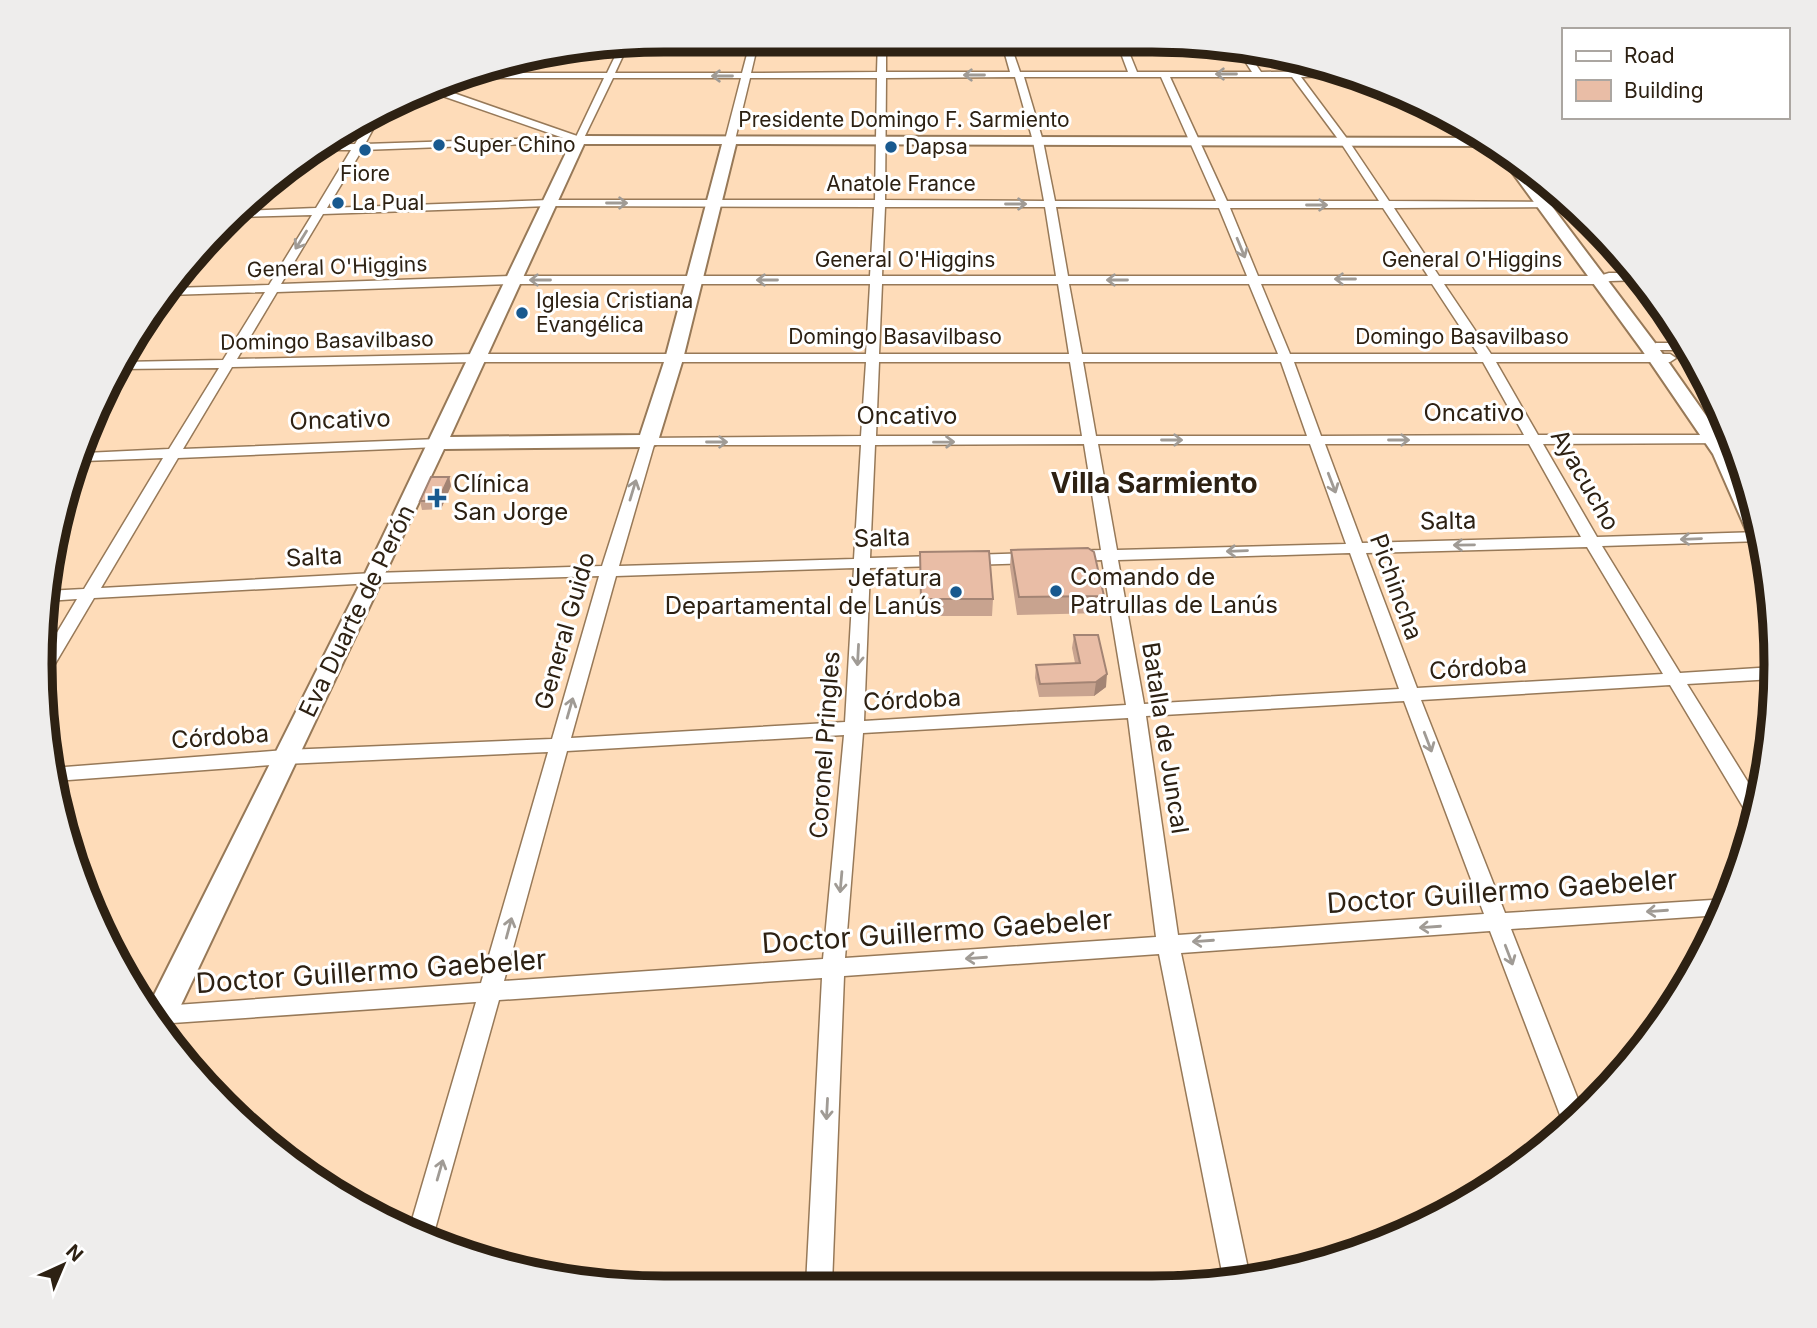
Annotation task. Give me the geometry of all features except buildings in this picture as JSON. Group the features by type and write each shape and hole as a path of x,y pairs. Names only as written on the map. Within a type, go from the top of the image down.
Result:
{"main road":[{"name":"Presidente Domingo F. Sarmiento","path":"579,140 1471,142"},
{"name":"Eva Duarte de Perón","path":"160,1010 374,578 579,140"},
{"name":"General Guido","path":"648,442 674,359 730,141"},
{"path":"1554,205 1604,278 1665,351 1713,419"},
{"name":"Oncativo","path":"438,443 648,442"},
{"path":"1731,464 1737,484"}],"street":[{"name":"General Guido","path":"730,141 752,52"},
{"name":"Coronel Pringles","path":"819,1276 833,969 854,728 866,443 880,203 881,52"},
{"name":"Batalla de Juncal","path":"1009,52 1038,141 1050,204 1136,711 1168,943 1235,1270"},
{"path":"1125,52 1133,74"},
{"name":"Eva Duarte de Perón","path":"579,140 620,54"},
{"path":"1248,60 1258,74"},
{"name":"Pichincha","path":"1164,74 1223,204 1286,359 1411,696 1570,1111"},
{"name":"Ayacucho","path":"1294,74 1345,142 1486,356 1592,542 1749,800"},
{"path":"496,76 1314,74"},
{"path":"445,93 579,140"},
{"path":"52,654 370,128"},
{"name":"Presidente Domingo F. Sarmiento","path":"338,147 579,140"},
{"name":"Anatole France","path":"251,214 549,203 1554,205"},
{"name":"General O'Higgins","path":"179,292 512,280 1626,277"},
{"name":"Domingo Basavilbaso","path":"130,366 475,358 1286,359 1665,351"},
{"name":"Oncativo","path":"648,442 1721,439"},
{"name":"General Guido","path":"424,1226 608,571 648,442"},
{"name":"Oncativo","path":"89,457 438,443"},
{"name":"Salta","path":"57,595 374,578 1751,538"},
{"name":"Córdoba","path":"63,773 285,757 560,745 1764,674"},
{"name":"Doctor Guillermo Gaebeler","path":"165,1016 1168,943 1714,907"}],"place":[{"name":"Super Chino","path":"439,145"},
{"name":"Dapsa","path":"891,147"},
{"name":"Fiore","path":"365,150"},
{"name":"La Pual","path":"338,203"},
{"name":"Iglesia Cristiana Evangélica","path":"522,313"},
{"name":"Clínica San Jorge","path":"437,498"},
{"name":"Comando de Patrullas de Lanús","path":"1056,591"},
{"name":"Jefatura Departamental de Lanús","path":"956,592"}],"district":[{"name":"Villa Sarmiento","path":"1154,483"}]}
